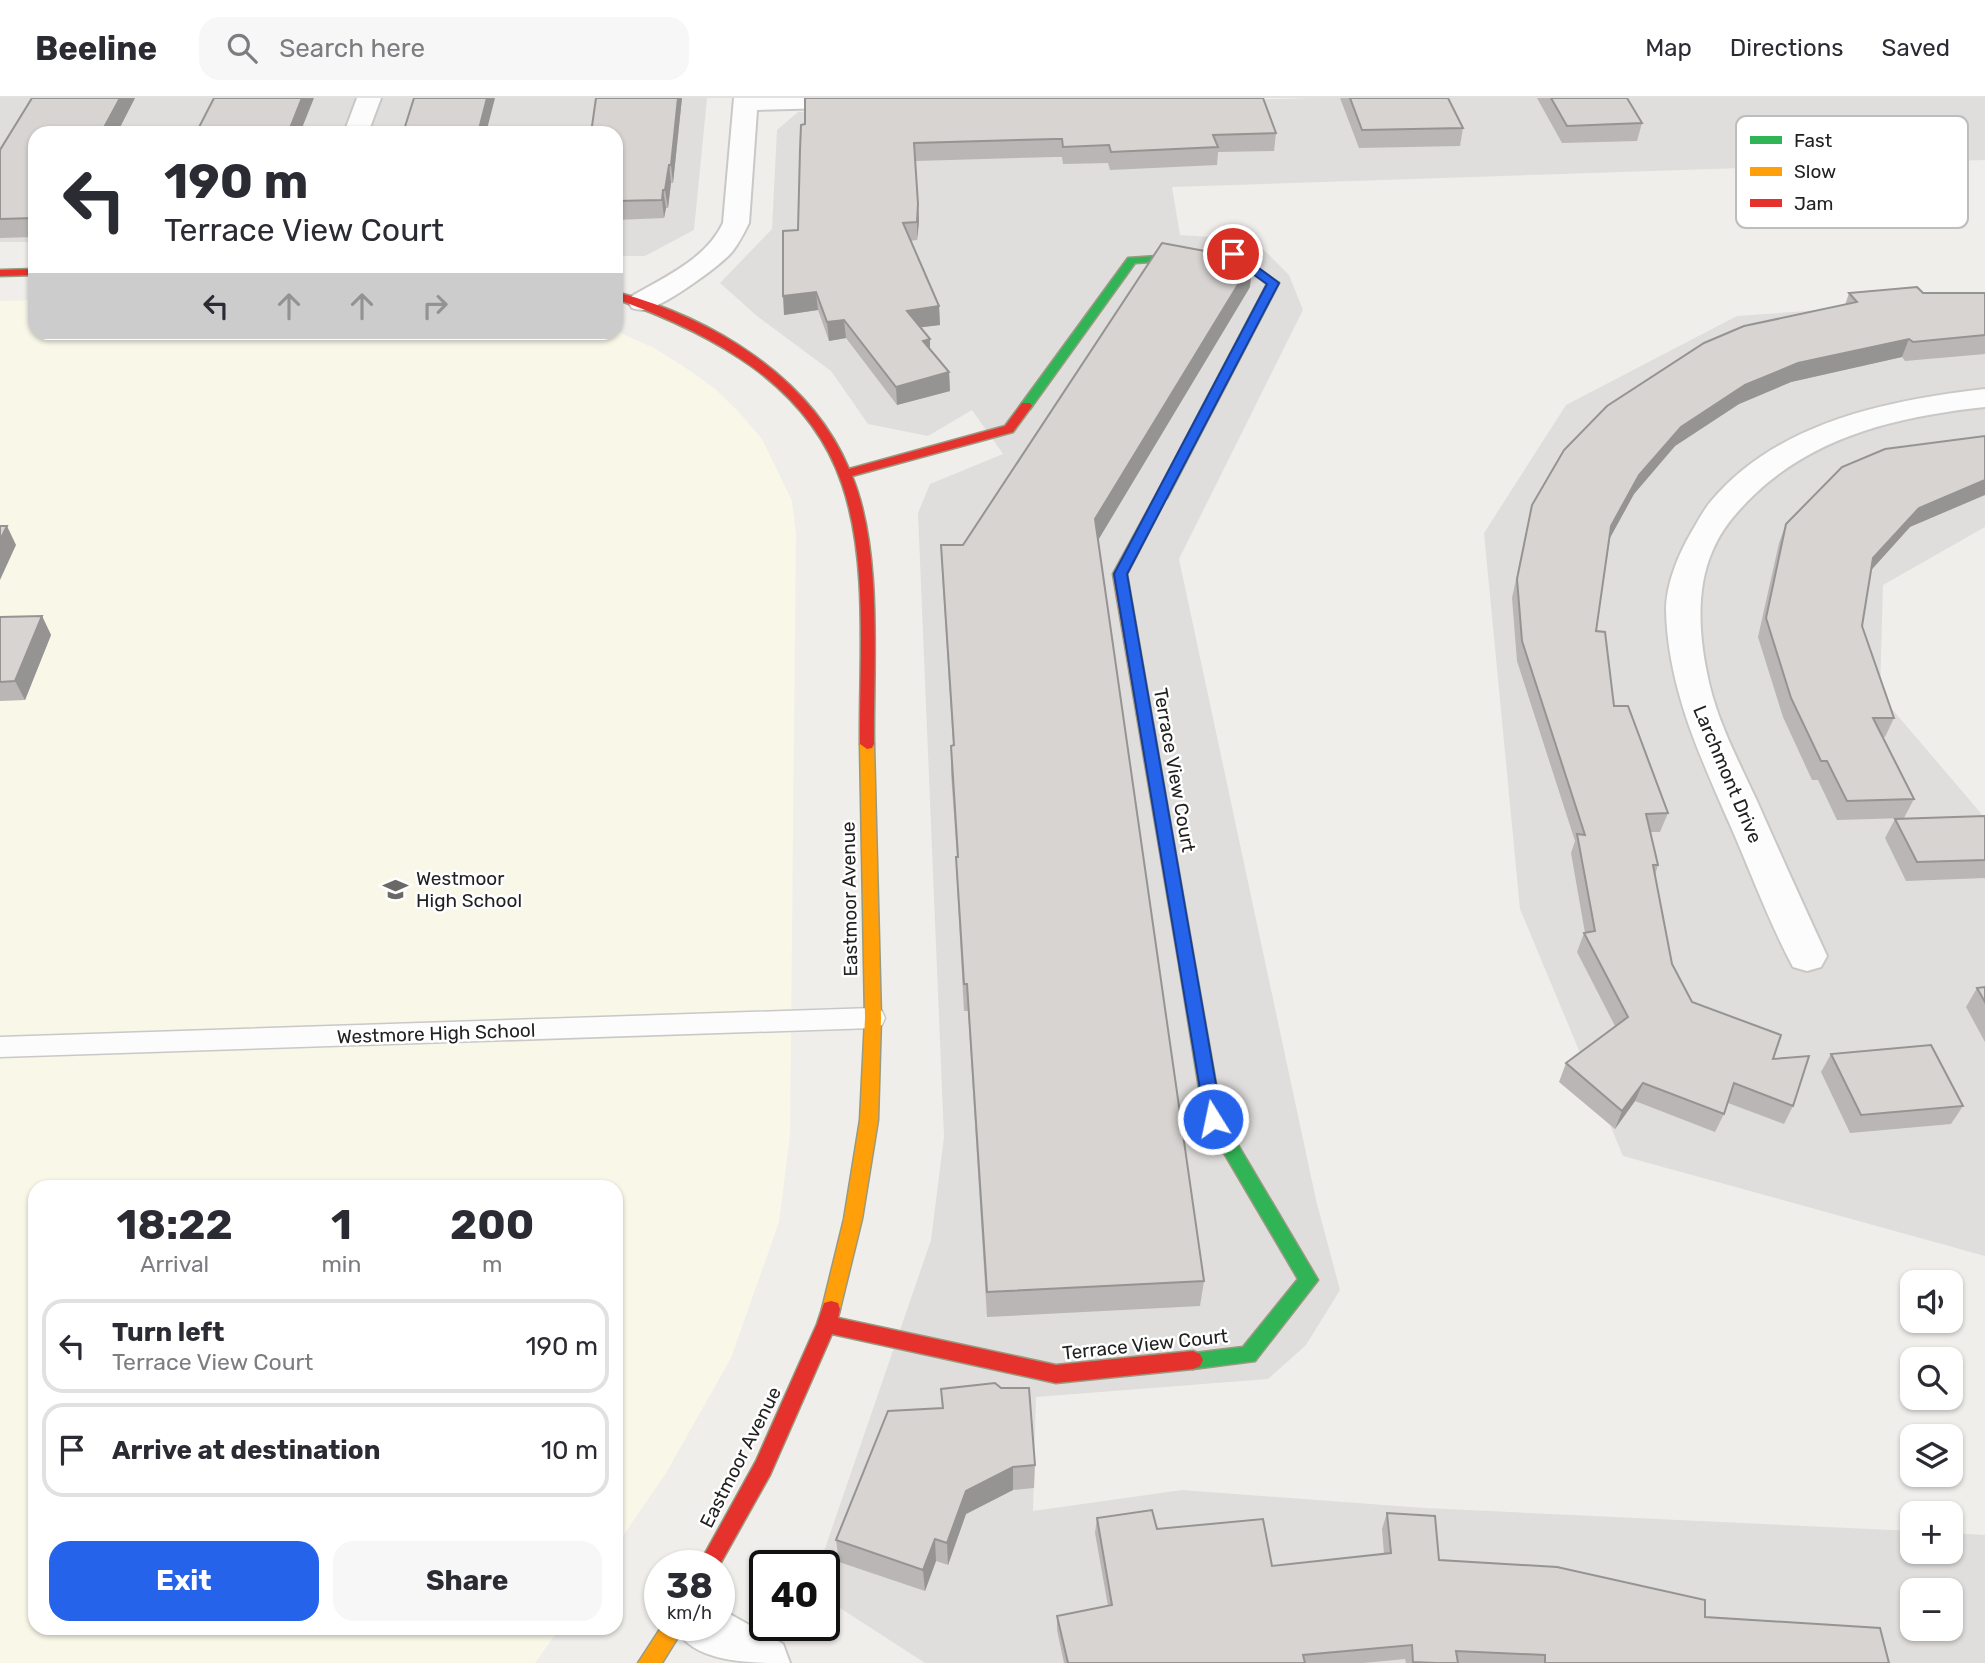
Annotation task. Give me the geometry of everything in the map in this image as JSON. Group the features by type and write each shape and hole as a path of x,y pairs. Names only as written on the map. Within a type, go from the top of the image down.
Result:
{"street":[{"path":"359,126 369,98"},
{"path":"642,302 709,258 732,236 736,223 746,101 950,98"},
{"name":"Terrace View Court","path":"827,1324 1056,1374 1248,1355 1309,1280 1213,1119 1121,574 1273,283 1233,254 1132,260 1009,429 845,474"},
{"path":"0,273 28,272"},
{"name":"Eastmoor Avenue","path":"623,297 642,302 725,342 764,369 798,400 825,434 845,474 858,516 863,559 873,1018 869,1119 853,1219 827,1324 763,1468 717,1550"},
{"name":"Larchmont Drive","path":"1807,956 1706,729 1688,671 1682,616 1690,566 1709,527 1734,492 1767,464 1808,440 1904,407 1985,398"},
{"path":"649,1663 664,1641"},
{"path":"726,1641 764,1663"}],"lane":[{"name":"Westmore High School","path":"0,1047 873,1018"}],"shaded area":[{"path":"0,98 707,98 694,230 645,256 623,256 623,126 28,126 28,242 0,242"},
{"path":"1313,98 1985,98 1985,160 1968,161 1968,116 1736,116 1736,168 1172,187 1180,235 1228,238 1258,244 1289,275 1303,310 1179,559 1316,1200 1340,1290 1306,1345 1268,1379 1036,1397 1033,1511 1182,1490 1425,1508 1900,1530 1900,1564 1963,1564 1963,1534 1985,1535 1985,1663 925,1663 840,1608 840,1550 824,1550 931,1240 944,1137 918,513 930,484 1003,454 972,410 928,436 868,424 831,371 757,316 720,283 772,229 777,130 798,112"},
{"path":"1985,298 1985,527 1883,585 1880,695 1985,818 1985,1256 1623,1156 1520,909 1484,533 1566,405 1737,316"},
{"name":"Westmoor High School","path":"28,300 28,340 623,340 623,334 654,348 683,366 714,388 738,411 762,439 792,501 796,534 790,1136 779,1222 731,1358 666,1473 623,1536 623,1180 28,1180 28,1635 555,1635 535,1663 0,1663 0,301"}],"building":[{"path":"32,98 120,98 105,126 28,126 28,218 0,219 0,150"},
{"path":"214,98 302,98 291,126 200,126"},
{"path":"414,98 487,98 480,126 405,126"},
{"path":"596,98 678,98 671,165 662,200 623,201 623,126 592,126"},
{"path":"805,98 1263,98 1276,133 1213,135 1218,147 1111,152 1109,145 1063,147 1062,139 914,143 917,222 903,223 939,306 907,311 930,339 923,341 949,372 896,387 844,320 827,322 816,292 783,296 783,231 798,230 801,125 805,124"},
{"path":"1350,98 1448,98 1463,128 1362,130"},
{"path":"1551,98 1627,98 1642,123 1567,126"},
{"path":"1162,243 1253,260 1095,519 1204,1281 987,1292 956,857 951,746 954,745 941,545 963,545"},
{"path":"1917,287 1923,293 1985,293 1985,335 1913,342 1909,339 1798,363 1745,385 1681,427 1639,475 1611,526 1596,631 1605,632 1614,706 1628,706 1668,813 1646,814 1658,865 1653,865 1672,964 1692,1002 1781,1035 1773,1059 1809,1056 1793,1106 1734,1083 1724,1114 1643,1083 1622,1111 1566,1063 1628,1017 1584,933 1595,931 1577,834 1585,835 1522,641 1517,579 1532,505 1564,450 1607,406 1704,343 1744,326 1857,302 1849,293"},
{"path":"1985,436 1985,480 1919,508 1873,558 1862,626 1894,718 1873,718 1914,799 1847,801 1827,761 1821,761 1791,698 1766,618 1786,524 1842,467 1885,449"},
{"path":"0,526 7,526 0,540"},
{"path":"42,616 15,681 0,682 0,617"},
{"path":"1985,816 1985,860 1917,862 1895,819"},
{"path":"1985,987 1985,1002 1977,988"},
{"path":"1931,1045 1963,1106 1861,1115 1831,1054"},
{"path":"995,1383 1001,1388 1029,1388 1035,1465 1013,1467 966,1491 947,1543 935,1539 923,1570 836,1540 888,1411 943,1408 941,1389"},
{"path":"1152,1510 1157,1529 1263,1519 1272,1566 1391,1553 1387,1513 1435,1516 1439,1560 1557,1567 1705,1600 1705,1617 1880,1628 1889,1663 1545,1663 1545,1655 1456,1651 1458,1663 1436,1663 1413,1662 1412,1645 1303,1655 1305,1663 1068,1663 1057,1616 1112,1605 1097,1518"}],"traffic: fast":[{"path":"1026,406 1132,260 1233,254 1273,283 1162,495"},
{"path":"1188,970 1213,1119 1309,1280 1248,1355 1193,1360"}],"traffic: slow":[{"path":"831,1309 853,1219 869,1120 873,1018 867,744"},
{"path":"649,1663 664,1641"}],"traffic: jam":[{"path":"0,273 28,272"},
{"path":"623,298 688,323 756,363 787,388 813,416 834,449 849,485 861,546 866,613 867,744"},
{"path":"846,474 1009,429 1026,406"},
{"path":"1162,495 1120,574 1188,970"},
{"path":"717,1550 763,1468 827,1324 831,1309"},
{"path":"827,1324 1056,1374 1193,1360"}],"place":[{"name":"Westmoor High School","path":"396,889"}],"route":[{"path":"1213,1119 1121,574 1273,283 1233,254"}]}
